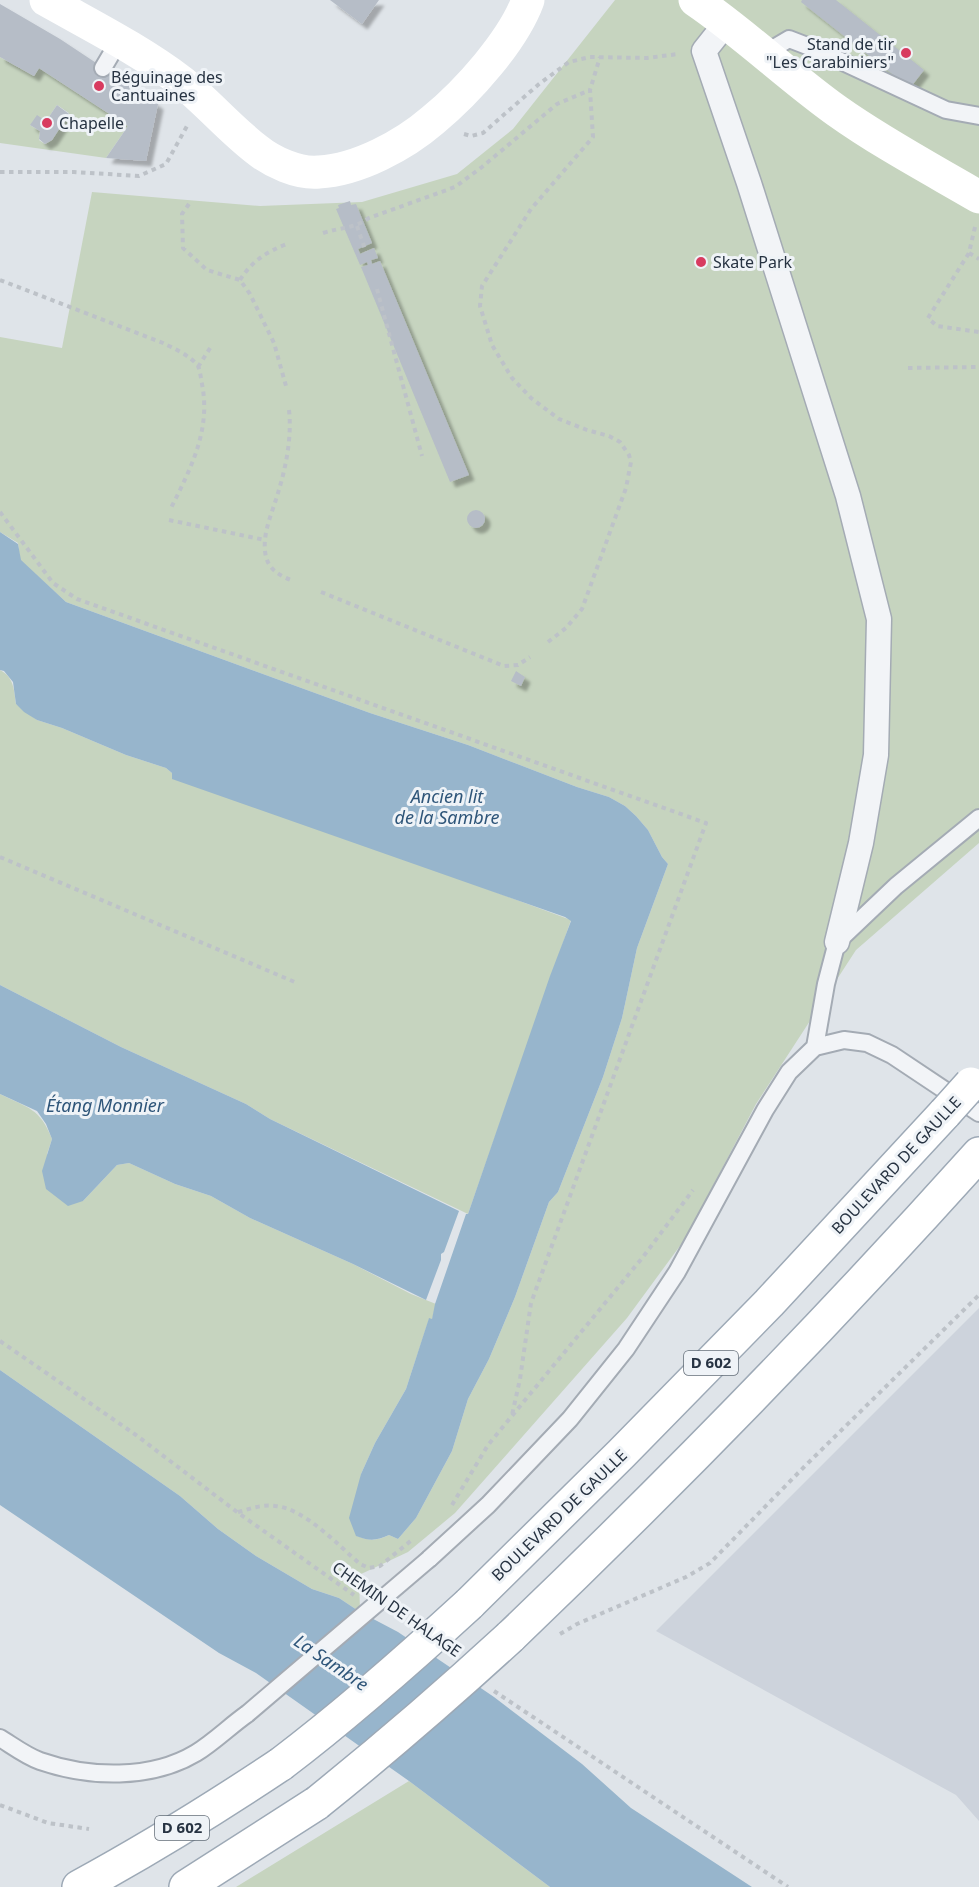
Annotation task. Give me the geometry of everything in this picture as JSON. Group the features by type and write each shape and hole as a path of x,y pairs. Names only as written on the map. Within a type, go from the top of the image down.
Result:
{"main road":[{"path":"46,0 111,55 147,57 202,99 258,151 281,164 299,170 318,172 344,168 371,158 426,127 472,84 521,18 528,0"},
{"path":"695,0 728,22 764,54 846,117 903,154 978,209"},
{"name":"BOULEVARD DE GAULLE","path":"80,1887 145,1851 281,1764 338,1720 469,1604 621,1455 761,1312 945,1113 976,1090"},
{"path":"186,1887 317,1803 450,1692 510,1637 581,1569 807,1340 979,1154"}],"street":[{"path":"728,22 705,51 844,485 879,618 876,755 861,843 837,942"}],"lane":[{"path":"764,54 789,39 946,110 979,116"},
{"path":"815,1047 826,984 837,942 896,886 979,819"},
{"path":"0,1738 39,1761 88,1773 126,1773 164,1768 196,1753 247,1714 429,1559 488,1505 570,1419 626,1349 677,1272 765,1110 789,1072 815,1047 844,1040 867,1043 976,1090"},
{"path":"939,1198 979,1168"}],"path":[{"path":"441,114 463,134 471,136 483,133 539,84 569,62 581,58 655,57 705,51"},
{"path":"548,642 566,628 582,609 626,488 631,462 620,442 609,435 587,430 559,419 531,398 512,378 492,345 480,306 482,286 531,209 593,137 590,90 600,57"},
{"path":"323,232 357,226 369,218 455,188 557,104 590,90"},
{"path":"0,172 74,172 139,176 166,164 202,99"},
{"path":"189,204 182,214 183,248 207,270 240,280 256,304 267,328 286,386"},
{"path":"978,209 969,254 928,318 937,326 979,332"},
{"path":"357,226 366,252"},
{"path":"240,280 248,267 259,257 287,244"},
{"path":"969,254 979,259"},
{"path":"0,280 163,343 181,352 198,367 203,392 202,436 190,471 171,508"},
{"path":"377,289 422,456"},
{"path":"198,367 212,345"},
{"path":"908,368 979,367"},
{"path":"289,410 290,424 286,459 278,493 268,519 265,540 266,558 275,573 293,581"},
{"path":"0,512 53,583 77,599 706,823 531,1303 520,1379 512,1415"},
{"path":"169,520 265,540"},
{"path":"321,592 504,666 518,665 530,657"},
{"path":"0,857 297,983"},
{"path":"446,1512 488,1445 562,1358 695,1188"},
{"path":"554,1638 577,1624 686,1577 710,1563 979,1295"},
{"name":"CHEMIN DE HALAGE","path":"0,1341 136,1435 237,1512 361,1599"},
{"path":"237,1512 262,1505 294,1511 312,1523 360,1564 369,1568 380,1566 416,1537"},
{"path":"491,1689 788,1887"},
{"path":"0,1805 48,1823 89,1830"}],"shaded area":[{"path":"979,1308 979,1821 956,1795 656,1631"}],"green space":[{"path":"615,0 979,0 979,843 856,950 756,1104 685,1239 627,1318 455,1513 408,1552 359,1575 360,1612 339,1598 312,1589 256,1556 218,1529 180,1496 0,1370 0,1094 26,1106 43,1121 52,1139 47,1154 83,1201 117,1165 129,1163 175,1184 211,1196 250,1218 436,1304 406,1389 375,1443 361,1474 357,1536 373,1540 389,1535 398,1539 416,1518 452,1451 468,1399 489,1359 515,1297 549,1202 558,1192 603,1077 622,1018 637,948 668,864 648,830 636,816 625,806 609,797 66,602 20,560 18,543 0,532 0,337 62,348 92,192 260,206 362,202 457,174 513,129"},
{"path":"0,57 34,76 39,68 128,126 106,158 0,143","holes":["57,105 69,113 52,140 45,144 39,140 40,131 30,125 46,121"]},
{"path":"0,670 11,680 16,704 37,720 166,768 172,773 571,920 468,1214 270,1119 246,1104 121,1047 0,985"},
{"path":"409,1781 550,1887 236,1887"}],"water":[{"name":"Ancien lit de la Sambre","path":"0,532 18,544 21,560 66,602 609,797 625,806 636,816 648,830 668,864 637,948 622,1018 603,1077 558,1192 549,1202 515,1297 489,1359 468,1399 452,1451 416,1518 398,1539 389,1535 372,1540 356,1536 349,1518 361,1474 375,1443 406,1389 429,1318 432,1319 466,1214 468,1214 571,921 172,779 172,773 166,768 37,720 24,712 16,704 13,682 4,671 0,670"},
{"name":"Étang Monnier","path":"0,985 121,1047 246,1104 270,1119 459,1211 444,1252 441,1254 441,1260 426,1300 353,1264 250,1218 211,1196 175,1184 129,1163 117,1165 83,1201 68,1206 46,1189 42,1171 52,1139 46,1124 37,1111 0,1094"},
{"name":"La Sambre","path":"0,1370 180,1496 218,1529 256,1556 312,1589 339,1598 398,1632 494,1697 582,1764 631,1808 752,1887 550,1887 409,1781 256,1673 219,1653 0,1505"}],"building":[{"path":"330,0 379,0 362,24"},
{"path":"802,0 836,0 924,70 910,88 801,2"},
{"name":"Béguinage des Cantuaines","path":"0,4 60,39 158,104 146,161 106,158 128,126 39,68 34,76 0,57"},
{"name":"Chapelle","path":"57,105 69,114 52,140 45,144 39,139 40,131 30,125 37,115 46,121"},
{"path":"350,201 351,205 356,204 372,243 358,249 360,254 374,248 378,258 371,260 372,264 380,261 469,475 450,482 361,267 368,265 367,262 360,265 336,209 339,208 338,205"},
{"path":"476,510 482,513 485,519 482,525 476,528 470,525 467,519 470,513"},
{"path":"516,671 525,677 521,686 511,681"}],"place":[{"name":"Stand de tir \"Les Carabiniers\"","path":"906,53"},
{"name":"Béguinage des Cantuaines","path":"99,86"},
{"name":"Chapelle","path":"47,123"},
{"name":"Skate Park","path":"701,262"}]}
